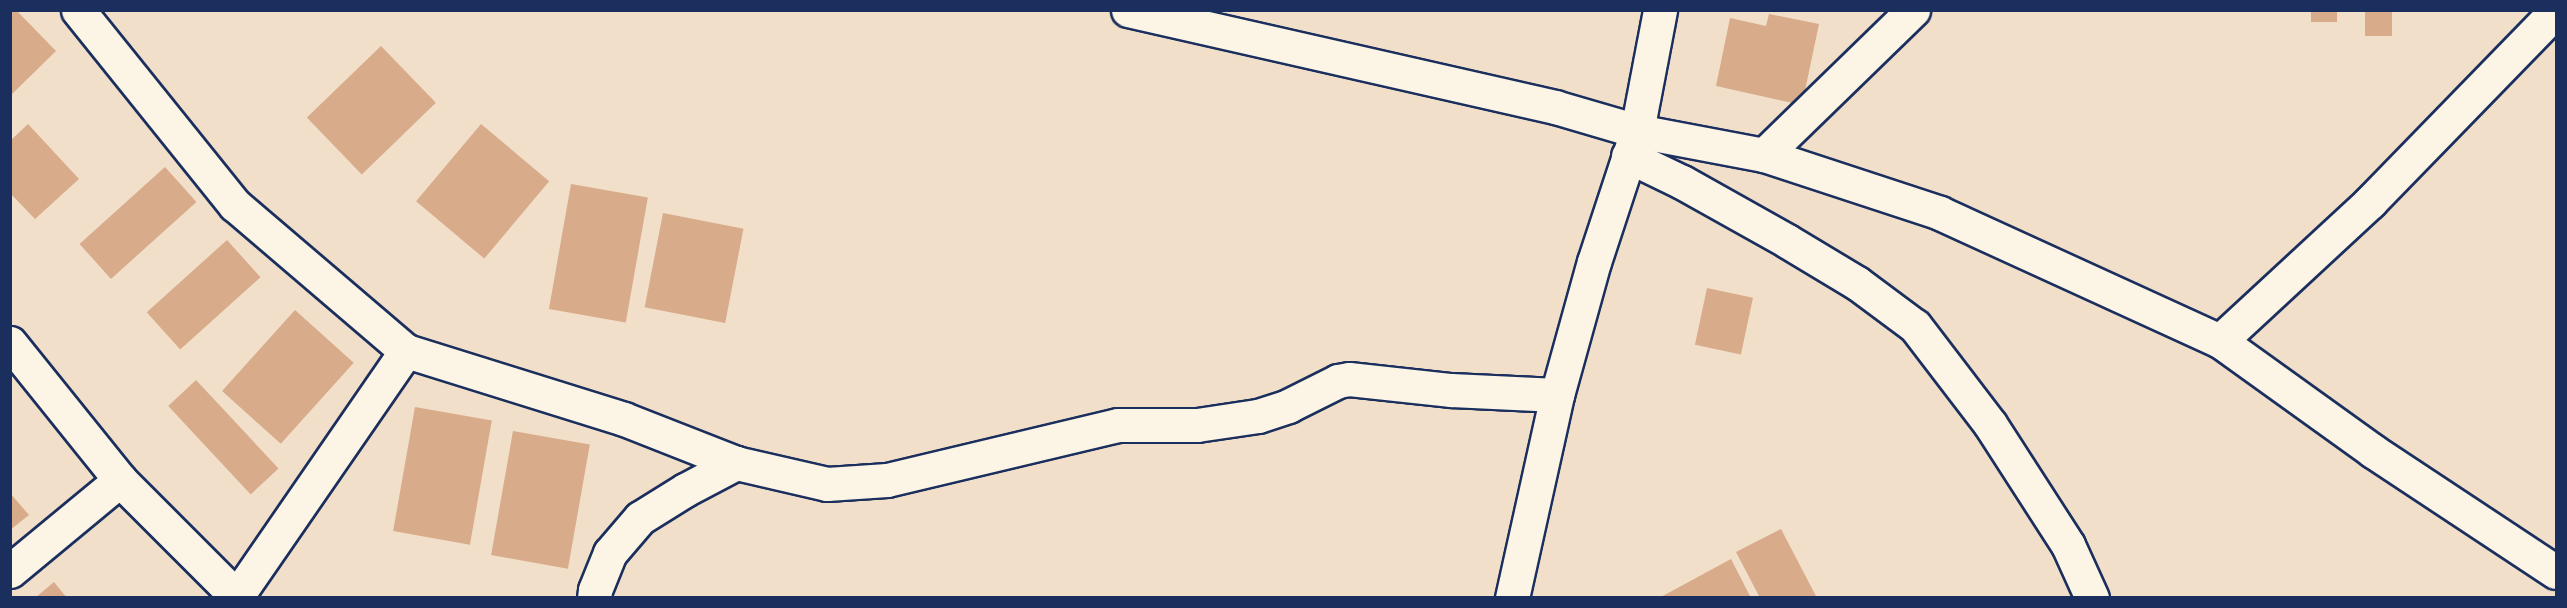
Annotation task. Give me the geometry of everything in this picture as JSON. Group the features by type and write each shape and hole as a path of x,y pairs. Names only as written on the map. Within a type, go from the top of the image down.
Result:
{"street":[{"path":"78,10 235,205 406,351 624,419 736,463 827,484 887,480 1118,425 1197,425 1258,416 1288,406 1338,381 1349,379 1451,390 1557,395"},
{"path":"1128,10 1555,106 1633,144 1682,182 1787,240 1857,283 1915,326 1990,424 2068,545 2092,597"},
{"path":"1512,597 1557,395 1594,262 1633,144 1660,10"},
{"path":"1764,155 1913,10"},
{"path":"2220,341 2370,202 2556,11"},
{"path":"1633,144 1764,155 1940,213 2220,341 2373,451 2556,572"},
{"path":"10,343 120,480 237,597 406,351"},
{"path":"594,597 594,590 610,554 640,518 685,489 736,463"},
{"path":"10,571 120,480"}],"building":[{"path":"10,10 16,10 56,51 10,96"},
{"path":"2311,10 2337,10 2337,22 2311,22"},
{"path":"2365,10 2392,10 2392,36 2365,36"},
{"path":"1769,14 1819,24 1802,105 1716,86 1730,18 1766,26"},
{"path":"381,46 436,103 362,174 307,118"},
{"path":"28,124 79,179 35,219 10,193 10,141"},
{"path":"481,124 549,181 484,259 416,201"},
{"path":"165,167 196,202 111,279 80,244"},
{"path":"571,184 648,198 626,323 549,309"},
{"path":"663,213 743,229 725,323 645,307"},
{"path":"227,240 260,277 180,349 147,312"},
{"path":"1707,288 1753,298 1741,355 1695,345"},
{"path":"295,310 354,363 281,444 222,391"},
{"path":"196,380 279,468 251,494 168,406"},
{"path":"415,407 492,421 470,545 393,531"},
{"path":"513,431 590,445 568,569 491,555"},
{"path":"10,493 29,515 10,530"},
{"path":"1781,529 1817,598 1760,598 1736,552"},
{"path":"1731,559 1751,598 1659,598"},
{"path":"54,582 67,598 35,598"}]}
